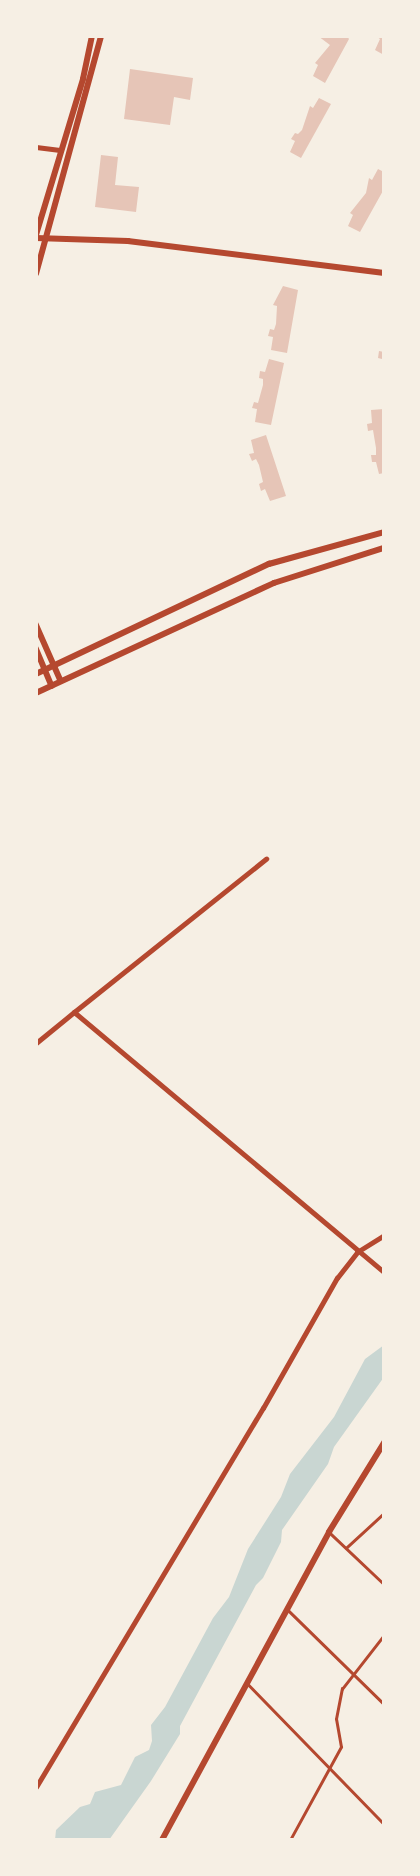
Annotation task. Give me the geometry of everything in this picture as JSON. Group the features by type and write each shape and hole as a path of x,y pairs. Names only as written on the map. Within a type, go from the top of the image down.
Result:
{"street":[{"path":"92,36 83,78 60,150 36,236 48,239 128,241 384,273"},
{"path":"36,274 48,239 102,36"},
{"path":"36,147 60,150"},
{"path":"36,674 269,564 384,532"},
{"path":"36,693 274,583 384,548"},
{"path":"36,624 61,681"},
{"path":"36,648 52,686"},
{"path":"36,1043 266,860"},
{"path":"74,1012 357,1252 384,1272"},
{"path":"36,1787 263,1408 337,1278 357,1252 384,1235"},
{"path":"162,1840 329,1532 384,1443"}],"lane":[{"path":"346,1548 384,1513"},
{"path":"329,1532 384,1584"},
{"path":"287,1609 351,1674 384,1704"},
{"path":"290,1840 341,1747 336,1720 342,1689 351,1674 384,1635"},
{"path":"247,1683 384,1824"}],"shaded area":[{"path":"384,1345 384,1377 334,1447 328,1464 282,1530 281,1542 263,1578 256,1585 180,1726 180,1734 151,1781 109,1840 55,1840 56,1830 80,1807 90,1804 95,1792 121,1785 135,1757 149,1750 152,1741 151,1725 165,1707 213,1618 229,1597 248,1549 281,1497 290,1474 334,1417 365,1359"}],"building":[{"path":"318,36 347,36 349,39 325,83 313,76 318,65 315,63 330,45"},
{"path":"376,36 384,36 384,55 375,50 380,39"},
{"path":"130,69 193,78 190,100 174,97 170,125 124,119"},
{"path":"319,98 331,104 301,158 290,152 295,141 291,139 295,133 298,134 302,130 310,106 313,108"},
{"path":"101,155 118,157 115,185 139,187 136,212 95,207"},
{"path":"378,169 384,172 384,189 360,232 348,226 353,215 350,213 366,193 369,178 372,180"},
{"path":"283,286 298,290 287,353 271,350 273,337 268,336 270,329 274,330 276,324 277,306 273,305"},
{"path":"379,351 384,352 384,372 382,359 378,358"},
{"path":"269,359 284,363 271,425 255,422 257,409 252,408 254,402 258,403 263,385 263,379 259,378 260,371 265,372"},
{"path":"384,409 384,473 379,474 376,462 372,462 371,455 376,455 373,430 368,431 367,424 372,423 371,410"},
{"path":"266,435 286,496 270,501 265,489 261,491 259,484 263,482 259,465 256,459 252,461 249,454 254,453 251,440"}]}
